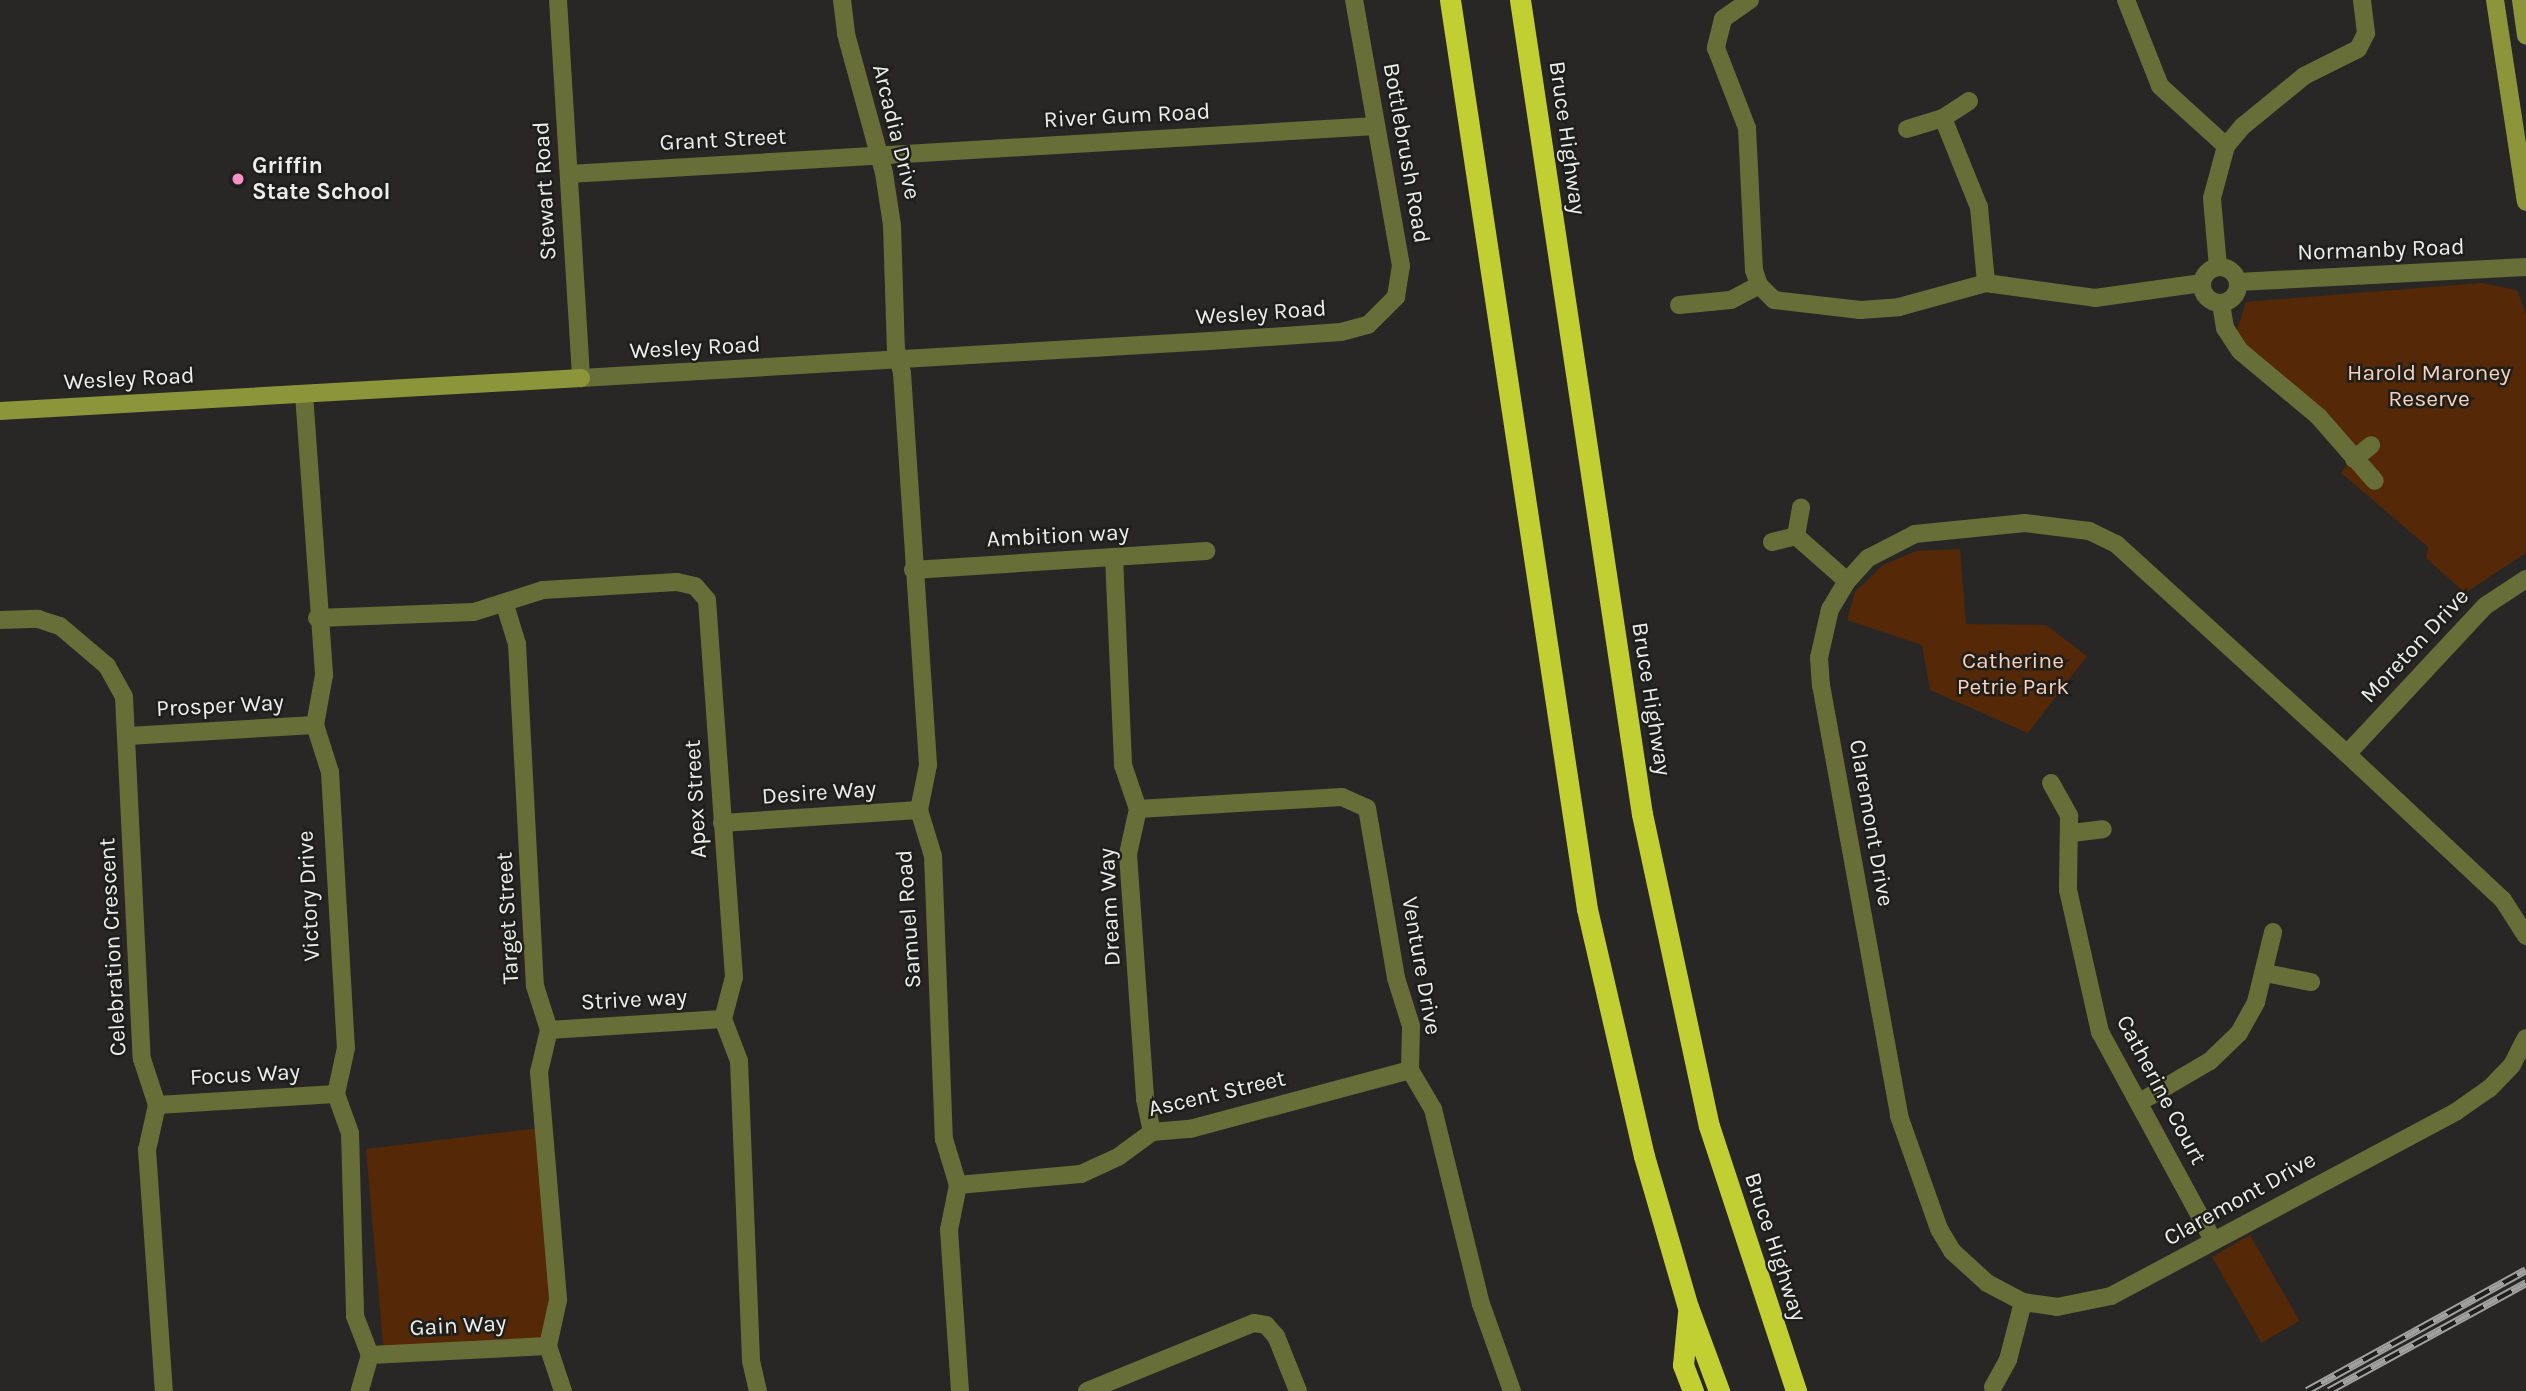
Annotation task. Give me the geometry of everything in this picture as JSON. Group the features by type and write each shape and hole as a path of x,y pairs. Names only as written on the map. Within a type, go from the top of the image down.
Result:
{"highway":[{"path":"1450,0 1587,909 1644,1156 1688,1307 1719,1391"},
{"name":"Bruce Highway","path":"1520,0 1642,814 1709,1126 1796,1391"},
{"path":"1688,1307 1683,1365 1693,1391"}],"street":[{"name":"Stewart Road","path":"558,0 581,378"},
{"name":"Arcadia Drive","path":"842,0 846,34 880,156 892,225 899,360"},
{"name":"Bottlebrush Road","path":"1354,0 1401,266 1399,290 1387,311"},
{"path":"1750,0 1723,19 1716,48 1747,128 1751,257 1759,285 1774,300 1786,305 1860,310 1899,307 1986,283 2095,298 2202,283"},
{"path":"2126,0 2160,86 2226,146"},
{"path":"2218,267 2212,198 2226,146 2243,126 2304,76 2358,50 2366,33 2362,0"},
{"path":"2495,0 2526,202"},
{"path":"2521,0 2526,36"},
{"path":"1907,130 1943,118 1969,101"},
{"path":"1943,118 1979,207 1986,283"},
{"name":"River Gum Road","path":"880,156 1376,126"},
{"name":"Grant Street","path":"569,174 880,156"},
{"path":"2218,267 2228,269 2238,282 2236,294 2221,303 2209,299 2202,283 2207,272 2218,267"},
{"name":"Normanby Road","path":"2238,282 2526,267"},
{"path":"1679,305 1731,300 1759,285"},
{"path":"2221,303 2225,328 2240,351 2318,416 2375,481"},
{"name":"Wesley Road","path":"0,411 1342,332 1367,325 1387,311"},
{"name":"Samuel Road","path":"899,360 928,765 919,810 933,856 944,1139 958,1185 949,1230 960,1391"},
{"path":"304,394 317,618 324,687 315,725"},
{"path":"2354,459 2371,445"},
{"path":"1796,536 1801,508"},
{"name":"Claremont Drive","path":"2526,936 2503,900 2116,544 2089,531 2025,523 1915,534 1888,545 1847,581 1823,633 1821,685 1899,1116 1939,1230 1952,1251 1986,1283 2024,1302 2057,1307 2111,1296 2457,1111 2489,1090 2512,1065 2526,1038"},
{"path":"1772,542 1796,536"},
{"path":"1796,536 1847,581"},
{"name":"Ambition way","path":"913,570 1206,551"},
{"path":"1114,557 1123,765 1138,809"},
{"name":"Moreton Drive","path":"2347,754 2485,606 2526,579"},
{"name":"Apex Street","path":"317,618 474,612 505,605 532,593 558,589 677,582 699,589 710,614 734,977 723,1019"},
{"name":"Target Street","path":"505,605 517,645 535,986 548,1030 539,1072 558,1300 548,1346"},
{"name":"Celebration Crescent","path":"0,620 49,622 107,666 124,697 142,1059 157,1105"},
{"name":"Prosper Way","path":"128,736 315,725"},
{"name":"Victory Drive","path":"315,725 329,765 346,1048 336,1094"},
{"name":"Catherine Court","path":"2050,782 2069,816 2072,833 2068,890 2090,1002 2100,1032 2213,1240"},
{"name":"Venture Drive","path":"1138,809 1342,797 1362,802 1373,819 1396,978 1411,1026 1410,1070"},
{"name":"Dream Way","path":"1138,809 1128,854 1145,1099 1152,1132"},
{"name":"Desire Way","path":"722,823 919,810"},
{"path":"2072,833 2103,829"},
{"path":"2140,1102 2225,1049 2256,1002 2273,932"},
{"path":"2265,973 2311,982"},
{"path":"723,1019 739,1061 751,1361 758,1391"},
{"name":"Strive way","path":"548,1030 723,1019"},
{"path":"1410,1070 1433,1109 1481,1304 1512,1391"},
{"name":"Ascent Street","path":"958,1185 1081,1174 1118,1157 1152,1132 1190,1129 1410,1070"},
{"path":"336,1094 351,1133 355,1316 370,1355 360,1391"},
{"name":"Focus Way","path":"157,1105 336,1094"},
{"path":"157,1105 147,1150 164,1391"},
{"path":"1993,1387 2008,1360 2024,1302"},
{"path":"1087,1391 1254,1323 1266,1325 1276,1336 1298,1391"},
{"path":"548,1346 563,1391"},
{"name":"Gain Way","path":"370,1355 548,1346"}],"green space":[{"name":"Harold Maroney Reserve","path":"2481,283 2517,290 2526,314 2526,553 2465,593 2426,558 2428,547 2341,473 2357,452 2239,346 2237,330 2246,302"},
{"name":"Catherine Petrie Park","path":"1960,549 1966,624 2046,625 2087,656 2028,733 1930,690 1922,645 1847,620 1855,592 1883,565 1916,551"},
{"path":"539,1128 554,1323 548,1337 384,1355 366,1149"},
{"path":"2250,1235 2300,1321 2261,1343 2212,1257"}],"railway":[{"path":"2307,1391 2526,1270"},
{"path":"2329,1391 2526,1283"}],"place":[{"name":"Griffin State School","path":"238,179"}]}
